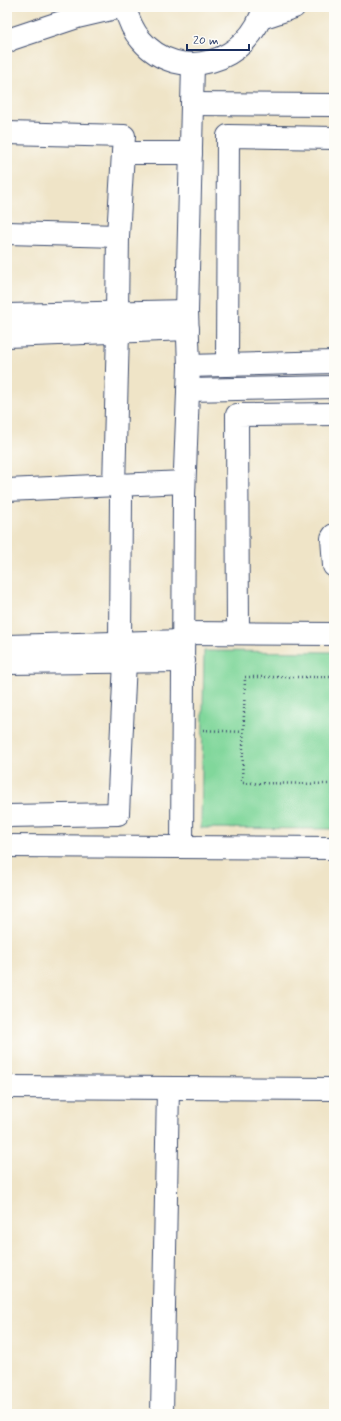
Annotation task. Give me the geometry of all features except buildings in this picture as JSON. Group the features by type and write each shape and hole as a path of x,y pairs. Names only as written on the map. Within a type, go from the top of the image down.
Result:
{"street":[{"path":"7,42 11,38 77,17 120,7"},
{"path":"124,7 130,24 141,40 156,53 173,61 193,64 214,61 234,52 250,37 262,12 294,7"},
{"path":"182,847 184,489 189,366 188,320 193,64"},
{"path":"192,104 334,105"},
{"path":"7,133 124,136 118,236 122,325 119,490 122,652 118,814 7,816"},
{"path":"227,364 228,136 334,138"},
{"path":"122,153 191,152"},
{"path":"7,233 118,236"},
{"path":"7,315 122,325"},
{"path":"7,336 188,320"},
{"path":"189,366 334,362"},
{"path":"188,390 334,387"},
{"path":"238,633 237,415 334,414"},
{"path":"7,490 184,489"},
{"path":"7,502 119,490"},
{"path":"334,535 332,538 334,566"},
{"path":"7,663 184,645 238,633 334,634"},
{"path":"7,646 122,652"},
{"path":"7,846 334,848"},
{"path":"7,1087 334,1089"},
{"path":"162,1414 168,1088"}],"path":[{"path":"334,677 245,677 242,784 334,784"},
{"path":"183,729 243,732"}],"green space":[{"path":"204,651 334,652 334,829 201,828"}]}
